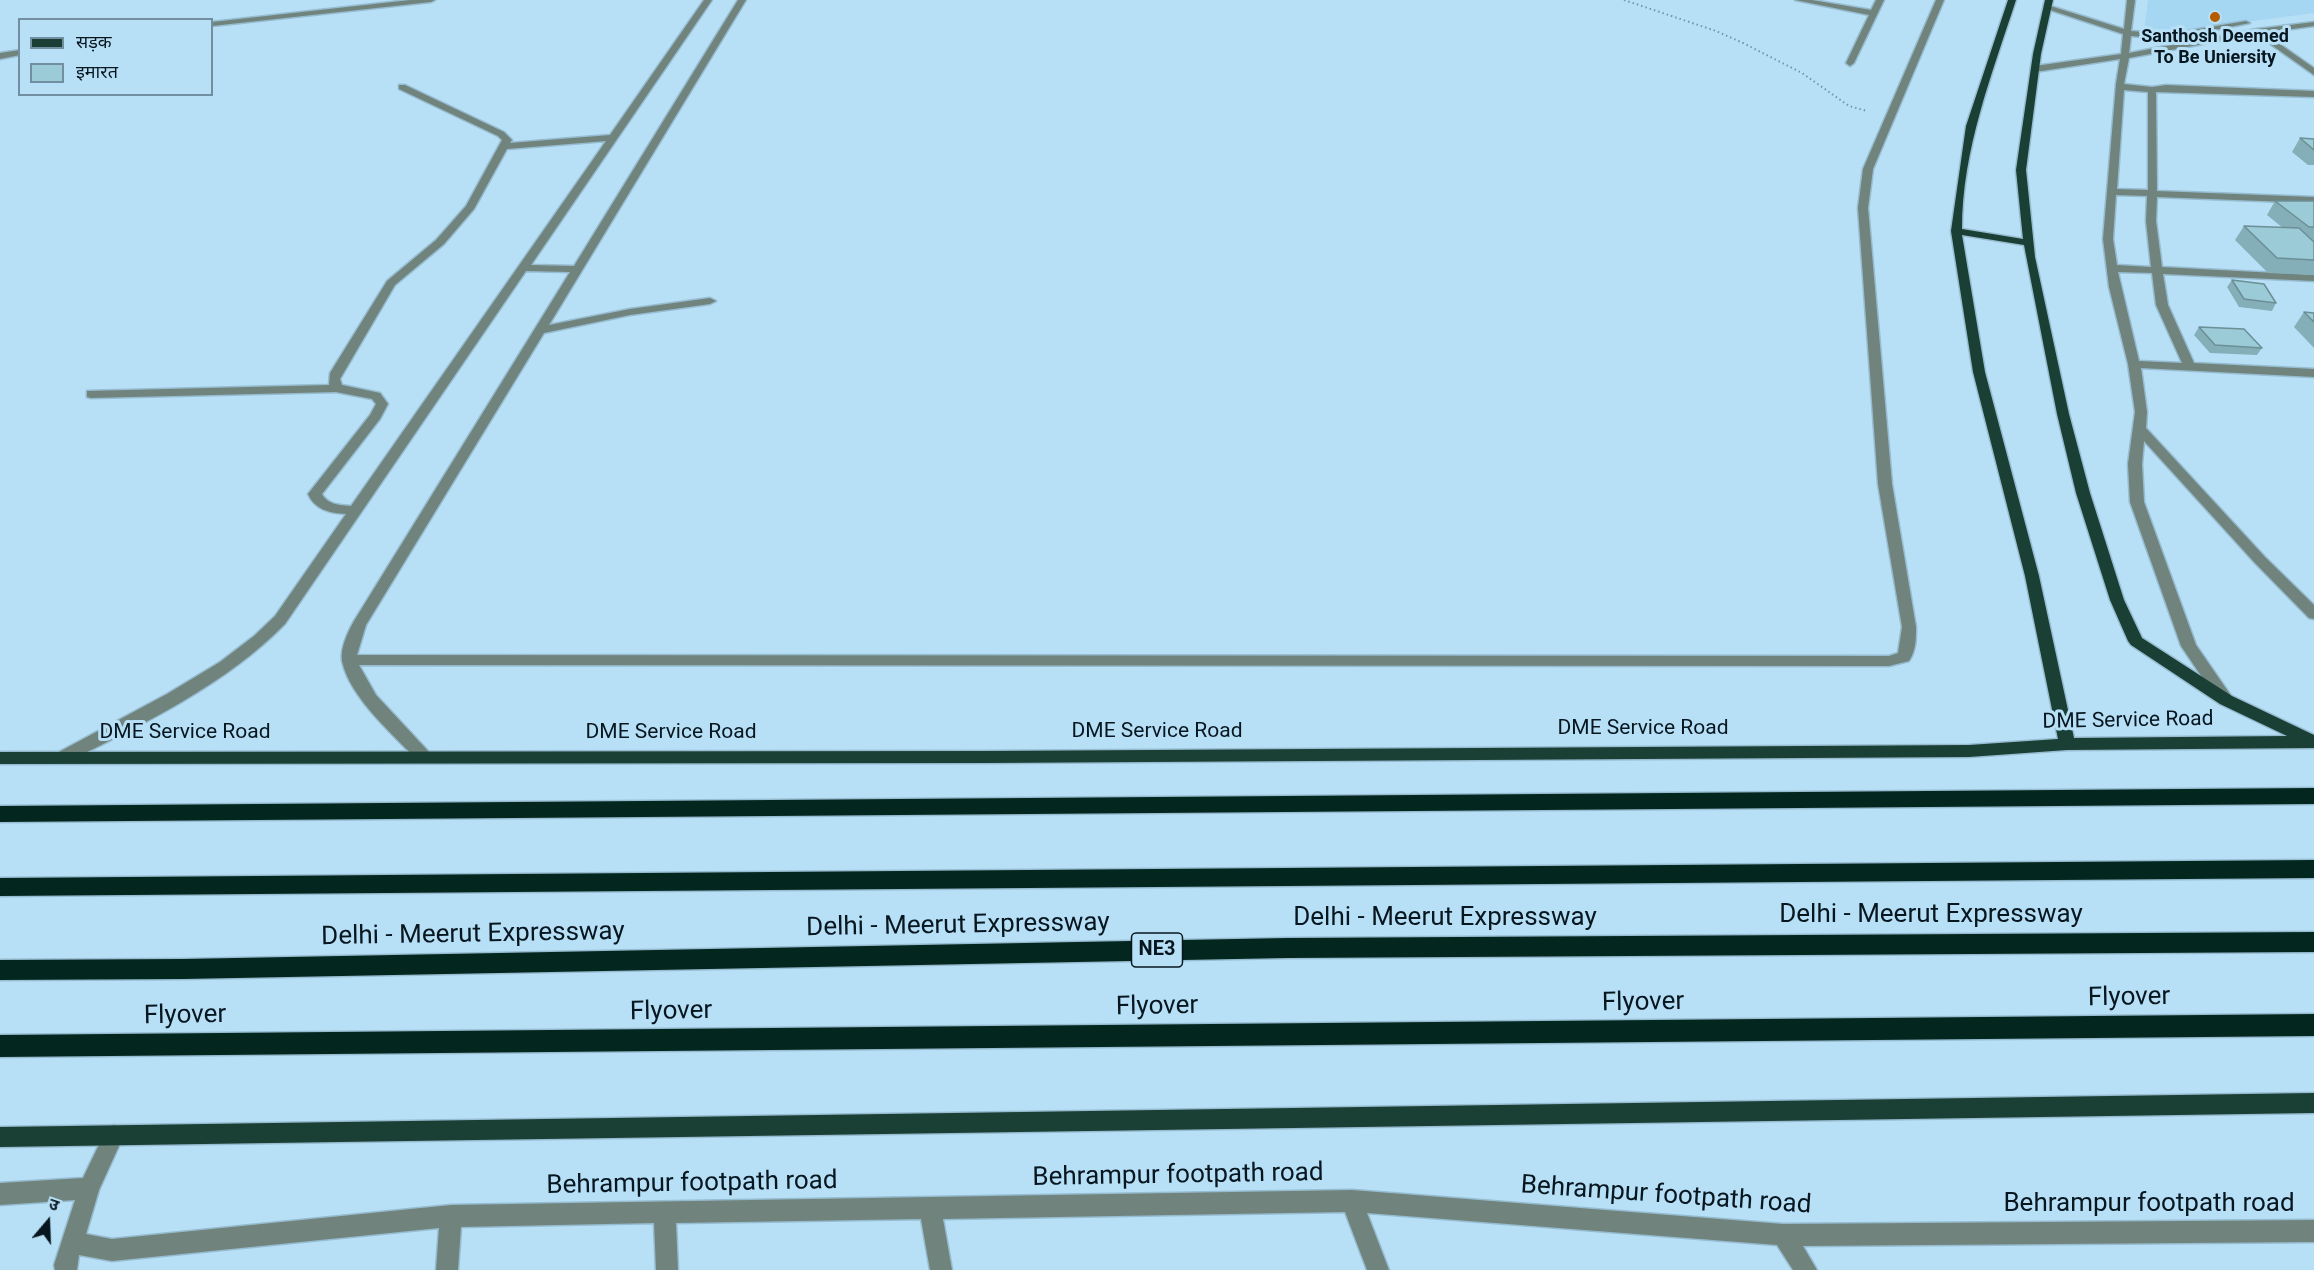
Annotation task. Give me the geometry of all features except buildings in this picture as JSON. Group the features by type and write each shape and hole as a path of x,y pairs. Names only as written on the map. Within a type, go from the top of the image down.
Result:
{"highway":[{"path":"0,814 2314,796"},
{"name":"Delhi - Meerut Expressway","path":"0,887 2314,869"},
{"name":"Delhi - Meerut Expressway","path":"0,970 183,969 1300,948 2314,942"},
{"name":"Flyover","path":"0,1046 2314,1025"}],"main road":[{"path":"2012,0 1971,126 1956,231 1979,372 2032,576 2067,744"},
{"path":"2048,3 2035,69 2020,170 2028,243 2042,323 2063,414 2083,493 2117,600 2136,641 2226,700 2314,742"},
{"path":"1956,231 2028,243"},
{"name":"DME Service Road","path":"0,758 986,757 1969,752 2067,744 2314,742"},
{"path":"0,1137 2314,1103"}],"street":[{"path":"213,24 431,0"},
{"path":"63,757 133,722 224,667 263,639 294,602 354,511 708,0"},
{"path":"423,756 369,696 356,675 350,660 351,648 359,625 742,0"},
{"path":"1799,0 1874,13"},
{"path":"1850,63 1880,0"},
{"path":"350,660 1889,661 1904,657 1908,648 1909,627 1885,484 1863,208 1868,170 1940,0"},
{"path":"2131,0 2126,31 2126,56 2120,87 2108,239 2112,268 2134,364 2141,412 2134,464 2137,502 2189,646 2226,700"},
{"path":"2048,3 2126,31 2167,36 2314,15"},
{"path":"2035,69 2126,56 2257,31 2314,24"},
{"path":"2257,31 2314,72"},
{"path":"0,56 18,52"},
{"path":"336,388 334,385 336,373 391,283 455,227 470,207 507,140 501,134 402,87"},
{"path":"2120,87 2152,90 2166,88 2314,94"},
{"path":"2152,90 2151,221 2157,271 2162,304 2190,368"},
{"path":"505,146 613,138"},
{"path":"2112,192 2314,200"},
{"path":"523,268 577,269"},
{"path":"2112,268 2314,278"},
{"path":"540,330 630,312 710,301"},
{"path":"2134,364 2314,374"},
{"path":"91,394 336,388 376,396 382,404 376,416 315,494 317,500 323,505 354,511"},
{"path":"2138,427 2260,560 2314,614"},
{"path":"66,1270 65,1265 89,1188 114,1136"},
{"path":"0,1194 89,1188"},
{"path":"1352,1201 1378,1270"},
{"name":"Behrampur footpath road","path":"72,1243 112,1250 451,1216 1352,1201 1783,1235 2314,1231"},
{"path":"930,1209 941,1270"},
{"path":"665,1214 667,1270"},
{"path":"447,1270 451,1216"},
{"path":"1783,1235 1806,1270"}],"path":[{"path":"1624,0 1716,31 1758,50 1816,82 1849,106 1891,114"}],"shaded area":[{"name":"Santhosh Deemed To Be Uniersity","path":"2148,0 2314,0 2314,13 2155,34 2144,32"}],"place":[{"name":"Santhosh Deemed To Be Uniersity","path":"2215,17"}]}
